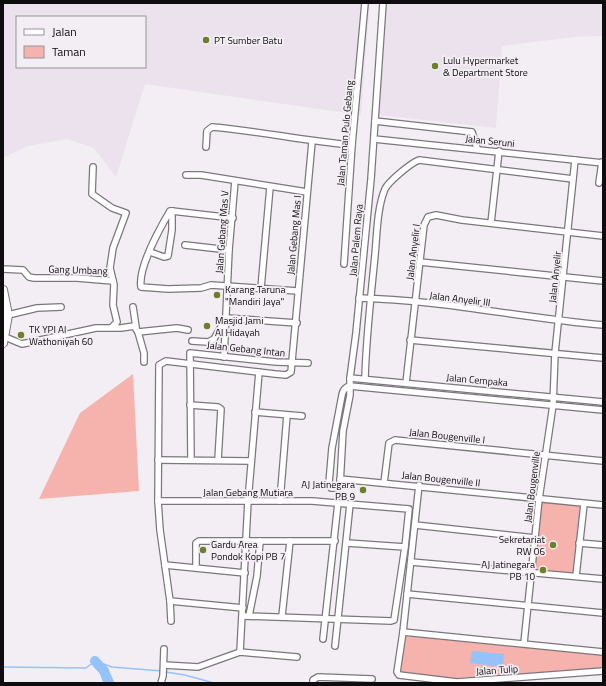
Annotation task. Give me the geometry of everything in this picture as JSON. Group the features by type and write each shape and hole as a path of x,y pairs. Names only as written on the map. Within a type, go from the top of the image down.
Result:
{"street":[{"name":"Jalan Taman Pulo Gebang","path":"344,264 352,145 365,3"},
{"name":"Jalan Palem Raya","path":"340,479 343,431 350,386 374,139 383,3"},
{"path":"375,122 472,132 477,148"},
{"path":"206,147 207,131 212,127 263,132 312,142 352,145"},
{"name":"Jalan Seruni","path":"374,139 477,148 603,162"},
{"name":"Jalan Gebang Mas I","path":"293,363 312,142"},
{"path":"491,223 499,151"},
{"path":"365,379 366,334 379,218 386,187 413,162 419,160 573,180"},
{"name":"Jalan Anyelir","path":"554,396 556,353 576,160"},
{"path":"599,183 603,162"},
{"name":"Gang Umbang","path":"3,269 23,270 29,278 77,278 114,281 110,268 113,248 126,213 112,208 92,194 93,167"},
{"path":"186,175 201,175 235,182 307,192"},
{"name":"Jalan Gebang Mas V","path":"224,357 229,250 235,182"},
{"path":"261,288 270,187"},
{"path":"172,210 232,218"},
{"path":"172,210 159,230 141,276 140,286 143,288 195,288 211,284 298,291"},
{"path":"150,252 164,257 168,256 172,230 172,210"},
{"name":"Jalan Anyelir I","path":"406,383 424,225 428,218 432,216 603,236"},
{"path":"185,245 229,250"},
{"path":"420,262 603,281"},
{"path":"112,327 117,322 113,305 114,281"},
{"path":"3,290 8,314 4,340 22,344 75,331 102,327 137,329 177,328 188,330"},
{"name":"Jalan Anyelir III","path":"359,298 415,302 559,321 603,325"},
{"path":"8,314 37,308 61,307"},
{"path":"133,308 144,353 144,362"},
{"path":"192,341 208,342 214,339 226,318 297,323"},
{"path":"410,340 603,358"},
{"name":"Jalan Gebang Intan","path":"158,460 158,369 160,363 166,361 189,364 258,372 289,374 293,363 191,353 189,355 189,364"},
{"path":"293,363 308,363"},
{"path":"189,364 191,460"},
{"path":"240,652 248,501 258,372"},
{"name":"Jalan Cempaka","path":"350,378 554,396 603,402"},
{"path":"340,479 338,488 331,488 329,483 332,448 339,408 343,390 350,386"},
{"name":"Jalan Cempaka","path":"350,386 603,410"},
{"name":"Jalan Bougenville","path":"524,643 539,500 554,396"},
{"path":"190,405 218,407 221,410 218,460"},
{"path":"255,412 302,416"},
{"path":"280,501 287,415"},
{"name":"Jalan Bougenville I","path":"384,483 389,442 395,440 545,455"},
{"path":"545,455 603,461"},
{"path":"171,621 158,500 158,460 251,461"},
{"name":"Jalan Bougenville II","path":"340,479 419,485 539,500 603,505"},
{"path":"419,485 403,632 603,652"},
{"name":"Jalan Gebang Mutiara","path":"158,500 338,503 408,509 405,547"},
{"path":"323,639 338,503"},
{"path":"335,646 350,504"},
{"path":"576,576 584,504"},
{"path":"415,526 535,538"},
{"path":"196,566 196,542 246,540 334,541"},
{"path":"250,616 257,576 260,541"},
{"path":"282,616 290,541"},
{"path":"243,616 394,620 405,547 347,543"},
{"path":"579,543 603,545"},
{"path":"411,562 603,579"},
{"path":"165,565 196,566 244,573"},
{"path":"407,594 603,613"},
{"path":"170,601 243,608"},
{"name":"Jalan Tulip","path":"403,632 396,669 399,675 457,682 603,671"},
{"path":"161,683 164,665 164,649"},
{"path":"164,665 198,667 240,652 297,657"},
{"path":"313,683 313,680 318,678 372,679"}],"shaded area":[{"path":"3,3 370,3 361,115 145,84 116,177 94,148 67,139 28,146 3,158"},
{"path":"387,3 603,3 603,36 575,37 502,46 496,128 379,115"}],"green space":[{"path":"133,374 139,491 39,499 80,413"},
{"path":"539,499 584,504 576,576 532,573"},
{"path":"404,636 603,655 603,668 442,679 399,675"}],"water":[{"path":"472,651 504,654 503,667 470,663"}],"waterway":[{"path":"3,667 86,668 95,661 112,667 162,671"},
{"path":"95,661 104,671 109,683"},
{"path":"166,672 185,675 214,683"}],"place":[{"name":"PT Sumber Batu","path":"206,40"},
{"name":"Lulu Hypermarket & Department Store","path":"435,66"},
{"name":"Karang Taruna \"Mandiri Jaya\"","path":"217,295"},
{"name":"Masjid Jami Al Hidayah","path":"207,326"},
{"name":"TK YPI Al Wathoniyah 60","path":"21,335"},
{"name":"AJ Jatinegara PB 9","path":"363,490"},
{"name":"Sekretariat RW 06","path":"553,545"},
{"name":"Gardu Area Pondok Kopi PB 7","path":"203,550"},
{"name":"AJ Jatinegara PB 10","path":"543,570"}]}
